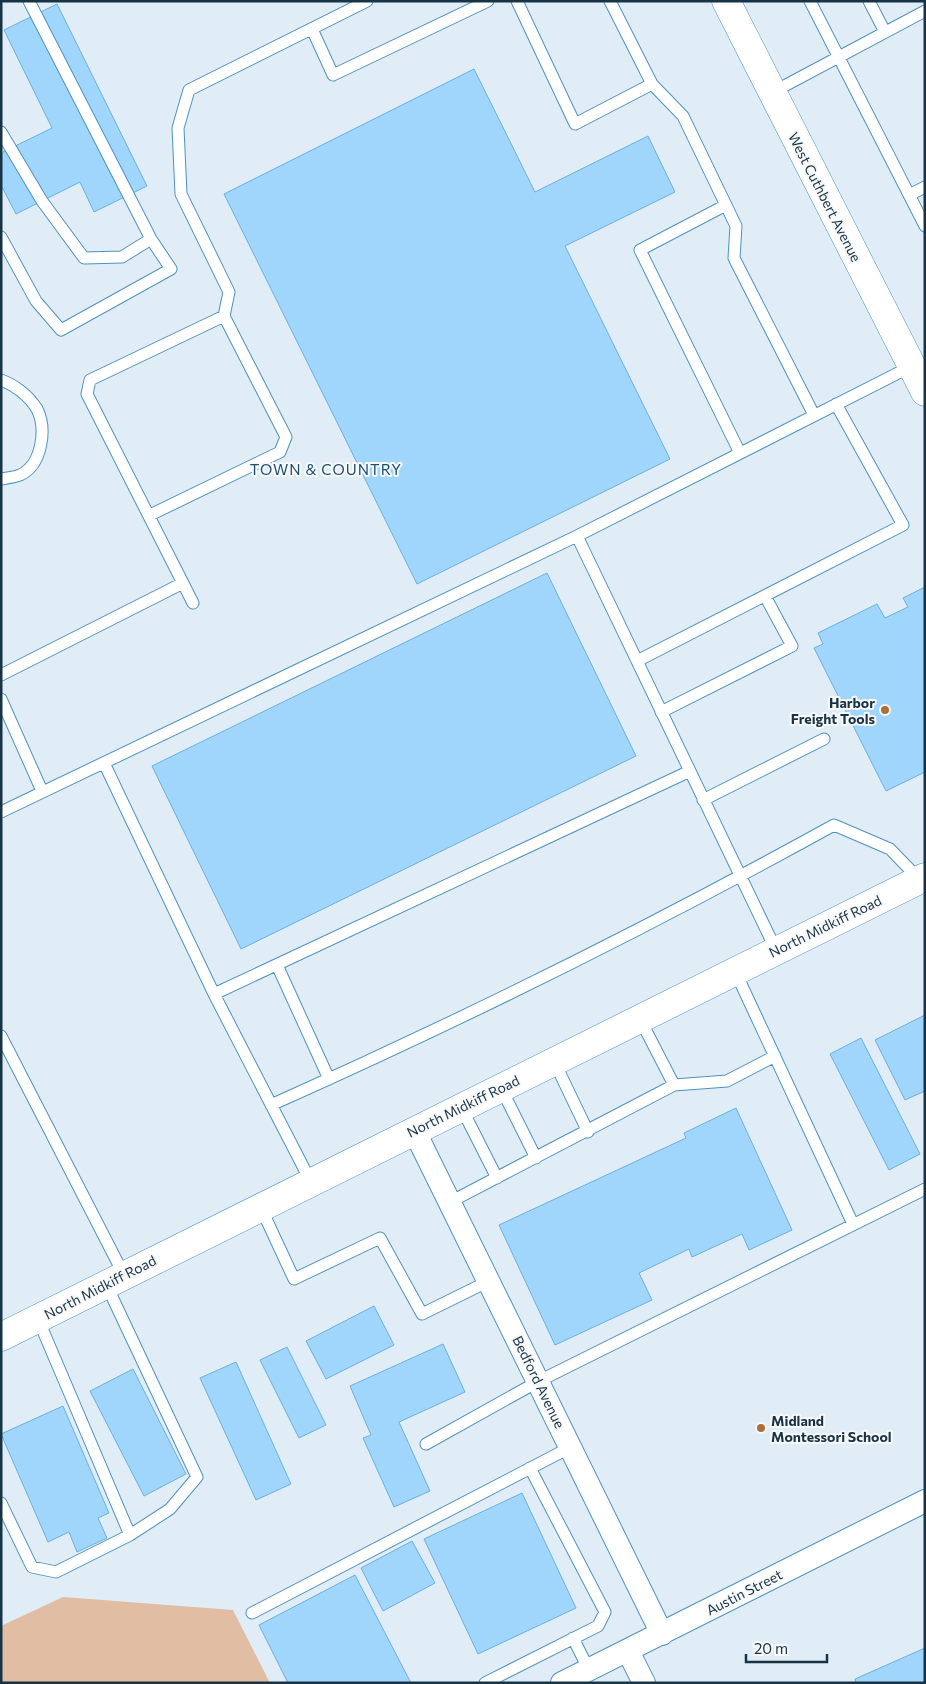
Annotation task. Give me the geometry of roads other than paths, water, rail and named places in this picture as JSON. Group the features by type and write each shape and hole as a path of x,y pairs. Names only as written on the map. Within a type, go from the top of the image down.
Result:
{"main road":[{"name":"West Cuthbert Avenue","path":"726,1 910,367 925,392"},
{"name":"North Midkiff Road","path":"1,1337 922,878"}],"street":[{"name":"Bedford Avenue","path":"414,1130 662,1634"},
{"name":"Austin Street","path":"562,1683 925,1500"},
{"path":"628,1651 644,1683"}],"lane":[{"path":"1,237 36,301 61,330 171,269 150,239 29,1"},
{"path":"150,515 280,452 286,437 224,316 229,292 181,194 178,128 189,90 367,1"},
{"path":"312,29 333,75 488,1"},
{"path":"517,1 575,124 652,84"},
{"path":"610,1 652,84 683,116 736,226 734,258 814,415"},
{"path":"810,1 925,226"},
{"path":"870,1 885,32"},
{"path":"773,92 925,11"},
{"path":"1,132 42,201 84,258 122,257 150,239"},
{"path":"909,194 925,187"},
{"path":"726,205 640,250 740,453"},
{"path":"193,603 87,394 90,380 224,316"},
{"path":"1,812 577,536 910,367"},
{"path":"1,380 22,391 37,410 42,431 38,458 21,475 1,479"},
{"path":"637,661 903,526 836,404"},
{"path":"577,536 776,950"},
{"path":"1,675 183,583"},
{"path":"661,712 792,646 765,596"},
{"path":"1,699 42,791"},
{"path":"703,800 824,739"},
{"path":"104,763 214,994 311,1182"},
{"path":"214,994 690,772"},
{"path":"271,1105 330,1079 633,932 740,877 834,825 890,849 922,878"},
{"path":"277,965 330,1079"},
{"path":"735,971 853,1224"},
{"path":"640,1019 674,1085"},
{"path":"1,1036 115,1280 197,1477 170,1509 130,1536 56,1572 32,1567 1,1503"},
{"path":"450,1202 588,1132 674,1085 727,1081 775,1056"},
{"path":"553,1061 588,1132"},
{"path":"500,1087 536,1158"},
{"path":"461,1107 497,1178"},
{"path":"426,1444 539,1381 925,1189"},
{"path":"260,1207 294,1279 380,1238 422,1314 489,1280"},
{"path":"38,1319 130,1536"},
{"path":"252,1613 571,1447"},
{"path":"484,1683 598,1626 605,1612 530,1468"},
{"path":"573,1638 589,1670"}],"place":[{"name":"Harbor Freight Tools","path":"885,710"},
{"name":"Midland Montessori School","path":"761,1428"}],"district":[{"name":"TOWN & COUNTRY","path":"326,469"}]}
